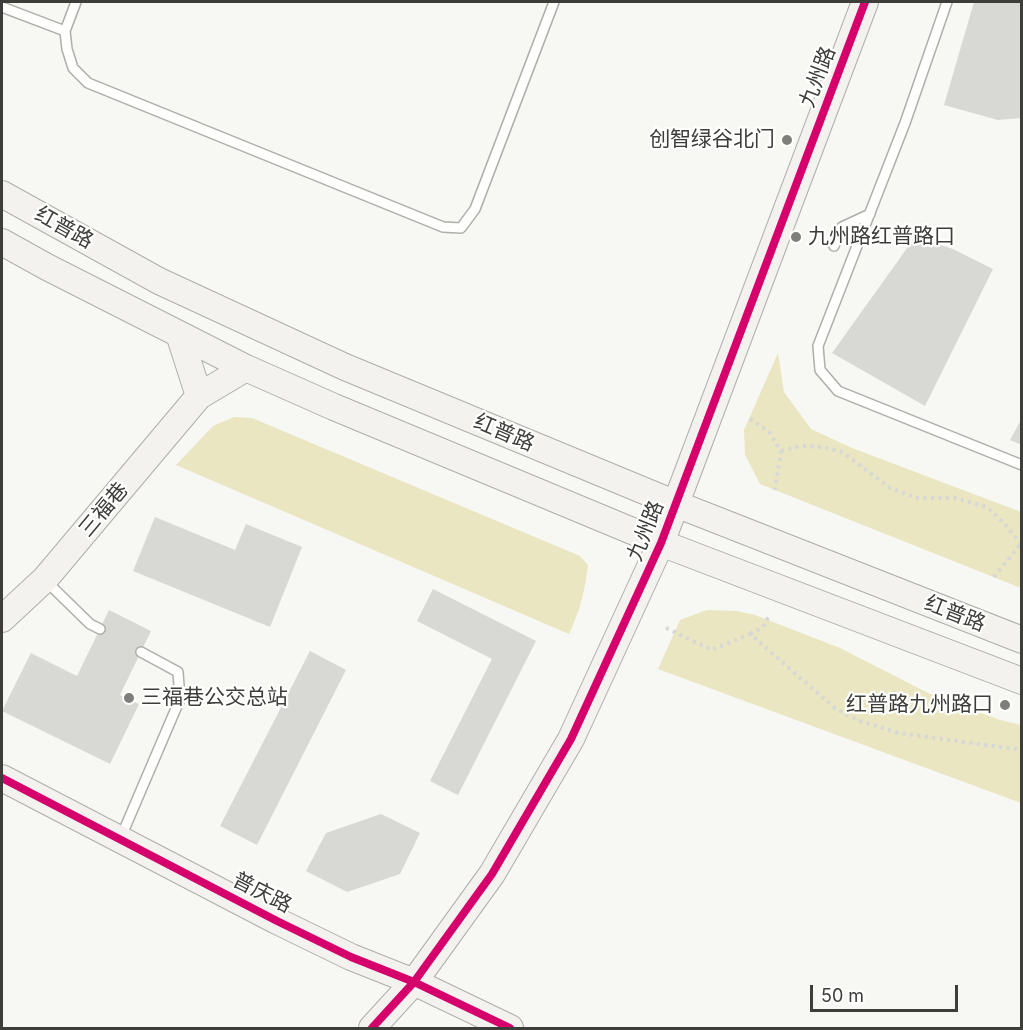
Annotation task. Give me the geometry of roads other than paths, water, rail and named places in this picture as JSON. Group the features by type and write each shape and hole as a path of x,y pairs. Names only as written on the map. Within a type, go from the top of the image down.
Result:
{"main road":[{"name":"九州路","path":"372,1029 414,982 492,874 571,739 661,543 865,2"},
{"name":"红普路","path":"2,194 159,281 345,367 676,504 1022,640"},
{"name":"红普路","path":"2,242 246,368 334,407 661,543 1022,681"},
{"path":"179,334 199,396"},
{"name":"三福巷","path":"2,619 45,579 199,396 246,368"},
{"name":"普庆路","path":"2,778 330,947 414,982 510,1029"}],"lane":[{"path":"76,2 65,31 73,68 88,83 442,227 461,228 475,209 554,2"},
{"path":"947,2 905,123 818,346 820,370 838,392 1022,465"},
{"path":"2,6 65,31"},
{"path":"834,246 842,227 870,214"},
{"path":"45,579 90,624 100,629"},
{"path":"120,840 180,699 178,672 141,652"}],"place":[{"name":"创智绿谷北门","path":"787,140"},
{"name":"九州路红普路口","path":"796,237"},
{"name":"三福巷公交总站","path":"129,698"},
{"name":"红普路九州路口","path":"1005,705"}]}
